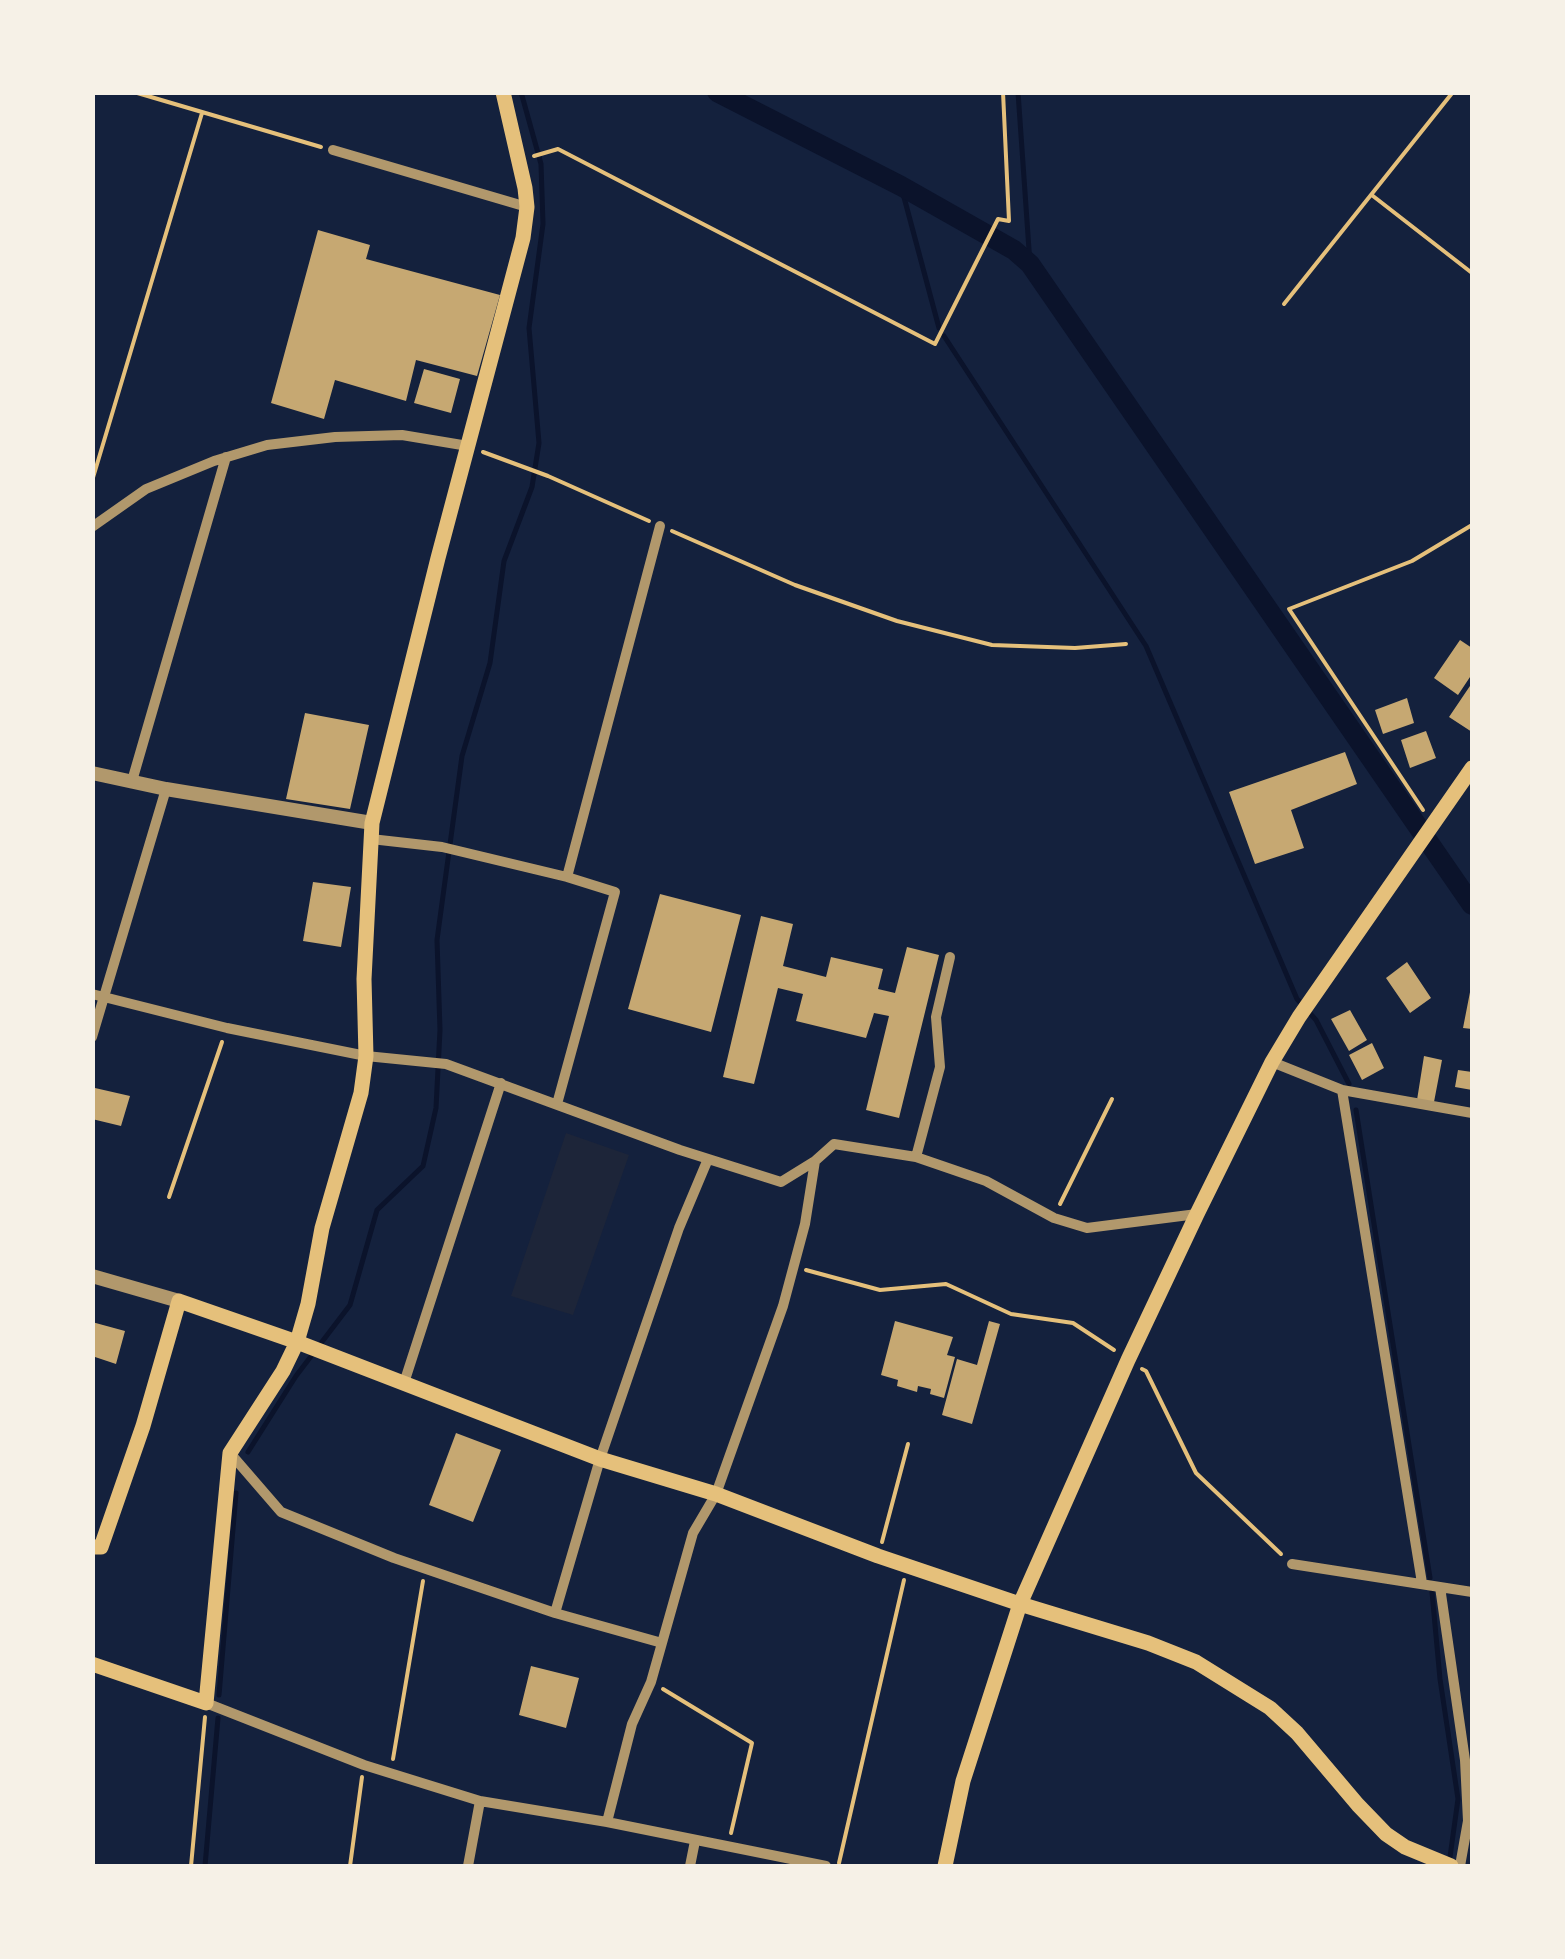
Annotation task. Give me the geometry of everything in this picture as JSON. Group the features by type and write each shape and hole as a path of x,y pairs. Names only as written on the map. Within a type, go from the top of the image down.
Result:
{"main road":[{"path":"310,1348 308,1304 322,1228 361,1093 366,1056 364,979 372,832 438,558 515,273 527,207 503,92"},
{"path":"945,1866 963,1781 1020,1604 1197,1214 1298,1017 1472,768"},
{"path":"92,1547 101,1547 143,1426 179,1301 600,1458 716,1494 878,1556 1196,1662 1270,1708 1298,1733 1386,1834 1451,1866"},
{"path":"92,1664 206,1703 230,1453 283,1370 310,1348"}],"street":[{"path":"333,150 527,207"},
{"path":"92,527 146,489 268,445 402,435 468,446"},
{"path":"132,781 226,457"},
{"path":"567,877 660,526"},
{"path":"92,772 460,851 614,892 557,1104"},
{"path":"92,1037 99,995 166,790"},
{"path":"916,1158 940,1066 936,1018 950,957"},
{"path":"99,995 227,1028 366,1056 446,1064 781,1182 834,1144 916,1158 986,1181 1054,1218 1087,1228 1197,1214"},
{"path":"1272,1062 1342,1090 1472,1113"},
{"path":"404,1384 501,1083"},
{"path":"1342,1090 1422,1583"},
{"path":"555,1614 600,1458 679,1228 708,1159"},
{"path":"607,1822 632,1724 650,1682 693,1533 716,1494 782,1306 805,1224 815,1161"},
{"path":"92,1276 179,1301"},
{"path":"230,1453 281,1512 555,1614 662,1642"},
{"path":"1292,1564 1472,1592"},
{"path":"1440,1587 1465,1760 1468,1820 1460,1866"},
{"path":"206,1703 364,1765 480,1800 826,1866"},
{"path":"468,1866 480,1800"},
{"path":"690,1866 695,1841"}],"path":[{"path":"134,92 333,150"},
{"path":"530,156 558,148 935,344 998,219 1009,221 1003,92"},
{"path":"1284,304 1454,92"},
{"path":"92,481 202,112"},
{"path":"1372,196 1472,273"},
{"path":"468,446 548,476 795,585 897,621 992,645 1075,648 1126,644"},
{"path":"1434,826 1290,609 1412,561 1472,525"},
{"path":"169,1197 227,1028"},
{"path":"1054,1218 1112,1098"},
{"path":"793,1266 880,1290 946,1284 1011,1314 1073,1323 1146,1371 1196,1473 1292,1564"},
{"path":"878,1556 908,1444"},
{"path":"838,1866 907,1565"},
{"path":"390,1774 426,1569"},
{"path":"650,1682 752,1743 727,1847"},
{"path":"191,1866 206,1703"},
{"path":"350,1866 364,1765"}],"shaded area":[{"path":"566,1133 629,1155 573,1315 511,1296"}],"building":[{"path":"318,230 370,245 366,259 500,295 477,376 416,360 406,401 335,380 324,419 271,403"},
{"path":"424,369 460,379 451,413 414,403"},
{"path":"1460,640 1472,648 1472,674 1458,695 1434,678"},
{"path":"1472,683 1472,732 1449,717"},
{"path":"1407,698 1414,723 1383,734 1375,710"},
{"path":"305,713 369,725 350,809 286,799"},
{"path":"1426,731 1436,758 1410,768 1401,740"},
{"path":"1345,752 1357,784 1291,810 1304,848 1255,864 1229,792"},
{"path":"313,882 351,887 341,947 303,941"},
{"path":"660,894 741,915 711,1032 628,1009"},
{"path":"761,916 793,924 783,966 826,977 831,957 883,969 878,989 895,993 907,947 939,955 899,1118 866,1110 889,1016 874,1013 866,1038 796,1021 803,994 778,988 754,1084 723,1077"},
{"path":"1407,962 1431,998 1410,1013 1386,978"},
{"path":"1472,987 1472,1029 1463,1028"},
{"path":"1350,1010 1367,1040 1349,1051 1331,1019"},
{"path":"1372,1043 1384,1068 1362,1080 1349,1055"},
{"path":"1424,1056 1442,1060 1434,1102 1417,1100"},
{"path":"1458,1070 1472,1072 1472,1090 1455,1087"},
{"path":"95,1088 130,1096 121,1126 92,1119"},
{"path":"895,1321 953,1337 947,1355 955,1357 944,1398 930,1394 931,1389 918,1386 917,1392 897,1386 898,1380 881,1375"},
{"path":"989,1321 1000,1324 972,1424 942,1415 957,1359 977,1365"},
{"path":"92,1322 125,1331 116,1364 92,1356"},
{"path":"456,1433 501,1450 473,1522 429,1505"},
{"path":"531,1666 579,1678 566,1728 519,1715"}],"waterway":[{"path":"248,1452 296,1376 350,1305 377,1210 423,1166 436,1108 440,1030 437,940 462,756 490,663 504,561 532,487 539,443 529,328 543,224 541,164 521,92"},
{"path":"717,92 901,186 1014,250 1030,264 1472,905"},
{"path":"1018,92 1030,264"},
{"path":"901,186 939,328"},
{"path":"944,336 1146,646 1297,999 1316,1020 1349,1084"},
{"path":"1356,1110 1430,1578"},
{"path":"219,1695 236,1493"},
{"path":"1432,1592 1458,1799 1450,1857"},
{"path":"205,1866 218,1718"}]}
